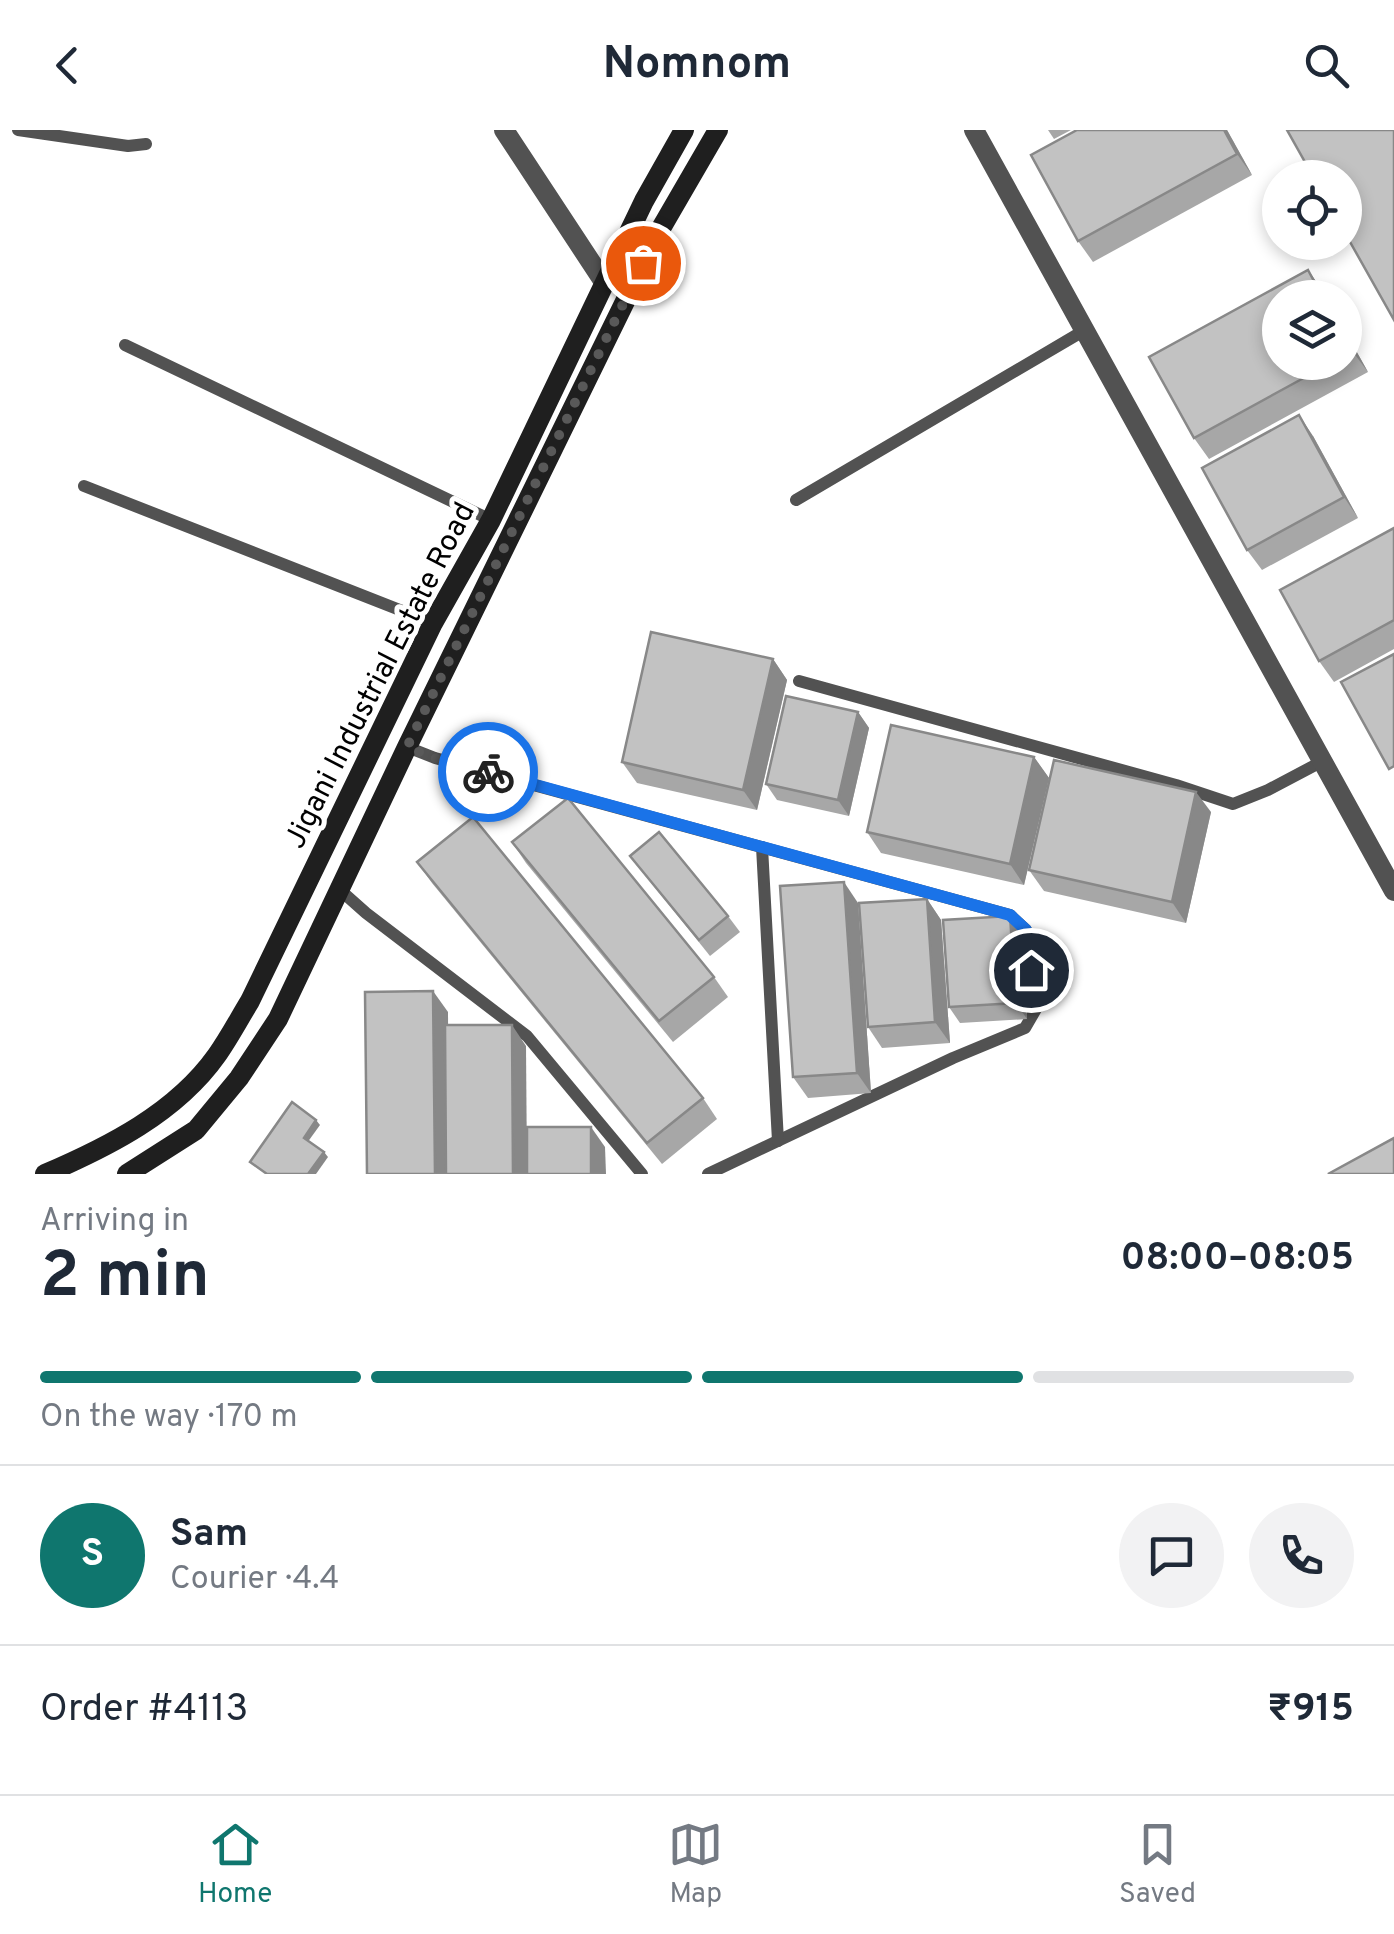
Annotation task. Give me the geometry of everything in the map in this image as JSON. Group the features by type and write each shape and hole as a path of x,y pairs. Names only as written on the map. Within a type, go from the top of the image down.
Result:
{"main road":[{"name":"Jigani Industrial Estate Road","path":"45,1174 94,1153 168,1107 215,1058 250,1001 433,623 491,520 644,201 684,130"},
{"name":"Jigani Industrial Estate Road","path":"127,1174 196,1130 240,1078 278,1019 660,230 718,130"},
{"path":"250,1001 278,1019"}],"street":[{"path":"504,130 604,282"},
{"path":"974,130 1394,892"}],"lane":[{"path":"18,130 128,146 146,144"},
{"path":"796,500 1086,330"},
{"path":"125,344 491,520"},
{"path":"84,486 433,623"},
{"path":"799,681 1176,784 1233,804 1322,761"},
{"path":"407,747 434,758 1010,915 1026,930 1036,1009 1025,1028 952,1058 708,1174"},
{"path":"762,848 778,1141"},
{"path":"339,889 527,1036 642,1174"}],"building":[{"path":"1077,130 1224,130 1237,154 1078,241 1031,155"},
{"path":"1287,130 1394,130 1394,320 1360,260 1362,160 1304,160"},
{"path":"1308,270 1313,280 1290,280"},
{"path":"1262,295 1262,380 1300,380 1194,438 1149,357"},
{"path":"1299,415 1344,497 1247,550 1202,468"},
{"path":"1394,528 1394,620 1319,661 1280,590"},
{"path":"651,632 773,659 743,790 622,762"},
{"path":"1394,654 1394,766 1389,769 1341,682"},
{"path":"786,696 858,712 838,800 766,784"},
{"path":"891,725 1034,757 1010,864 867,832"},
{"path":"1054,760 1196,792 1172,902 1029,870"},
{"path":"568,798 714,977 659,1021 512,842"},
{"path":"473,817 703,1098 647,1143 417,862"},
{"path":"659,832 728,916 699,940 630,856"},
{"path":"844,882 857,1073 793,1077 780,886"},
{"path":"927,899 935,1022 868,1027 859,903"},
{"path":"1010,916 1016,1003 949,1007 943,920"},
{"path":"433,991 435,1174 367,1174 365,992"},
{"path":"445,1025 512,1025 513,1174 446,1174"},
{"path":"292,1102 316,1120 304,1138 324,1152 308,1174 267,1174 250,1162"},
{"path":"527,1127 591,1127 591,1174 527,1174"},
{"path":"1394,1138 1394,1174 1328,1174"}],"way so far":[{"path":"488,772 407,747 643,263"}],"route":[{"path":"488,772 1010,915 1026,930 1031,970"}]}
